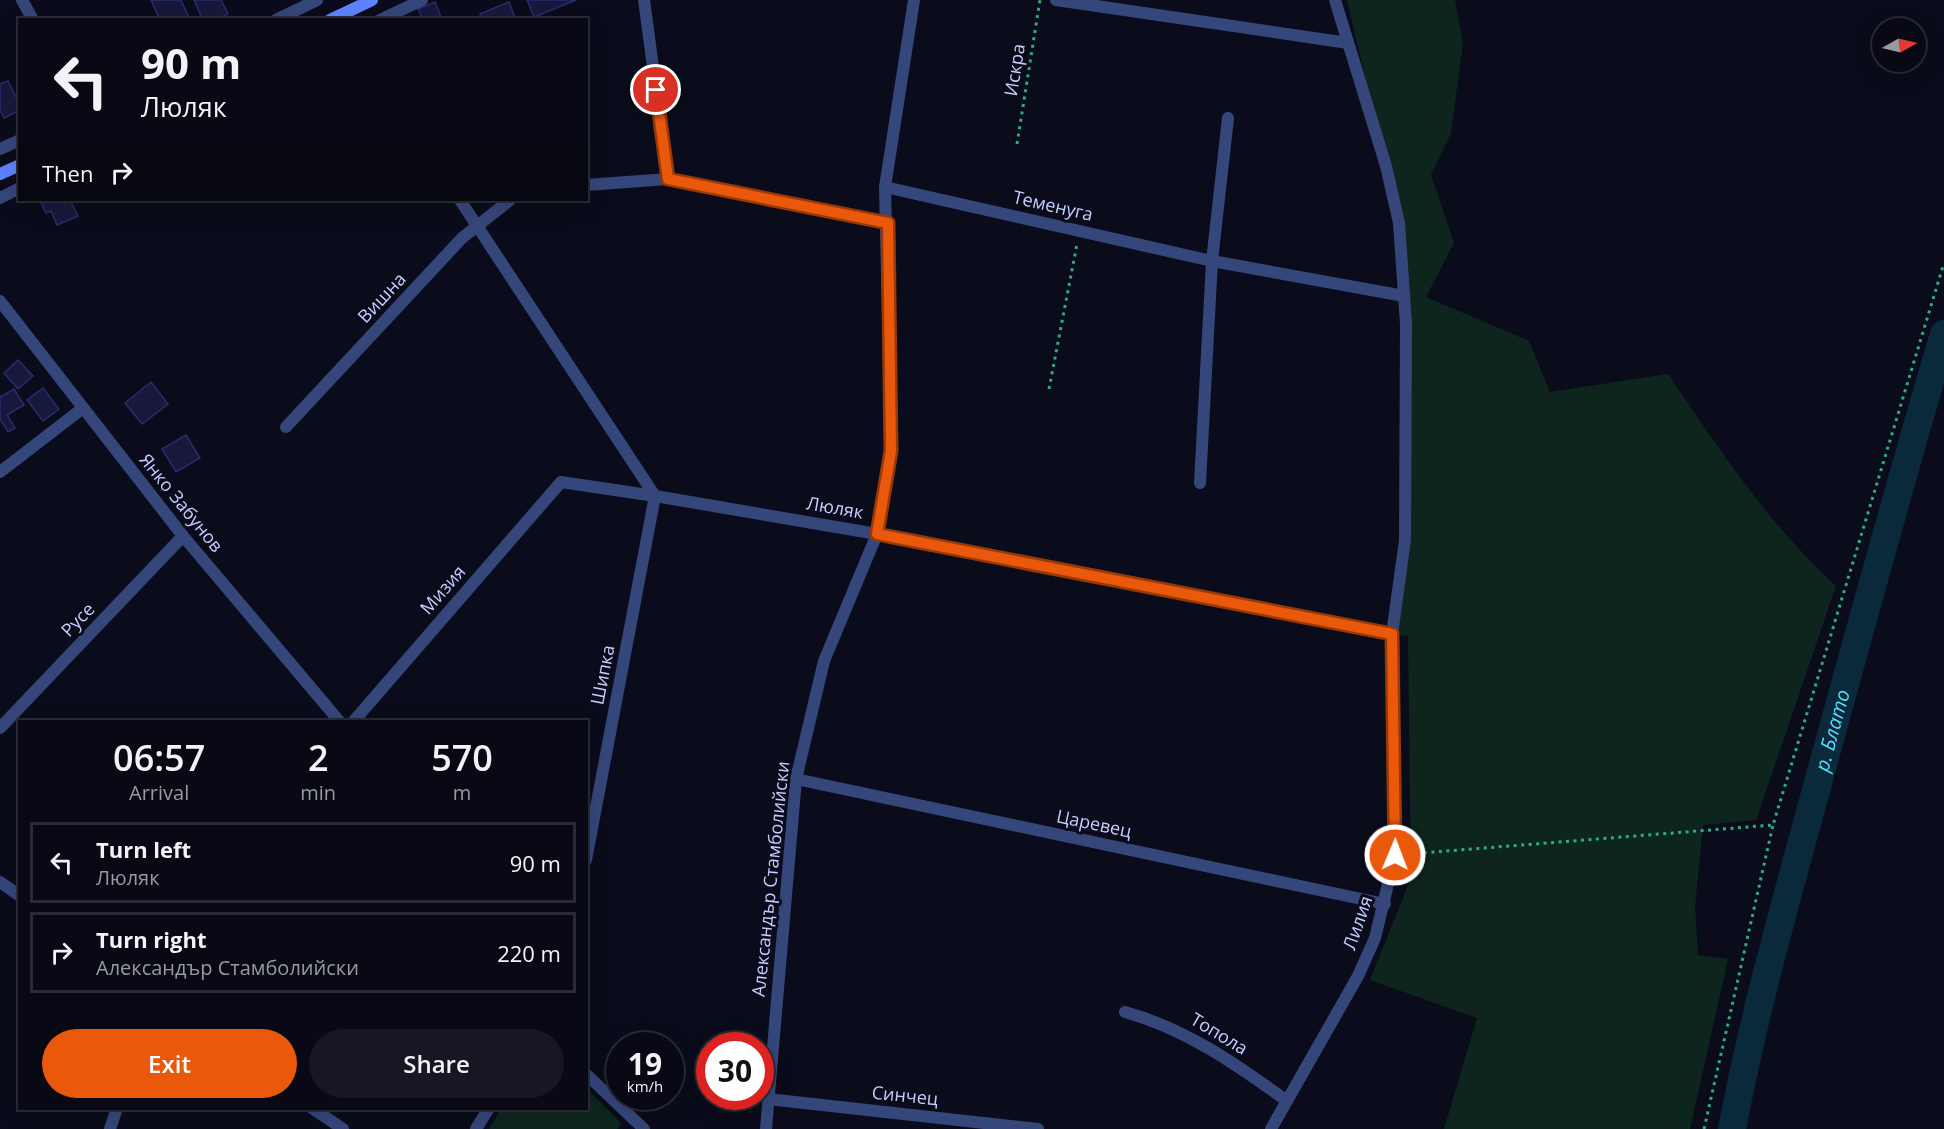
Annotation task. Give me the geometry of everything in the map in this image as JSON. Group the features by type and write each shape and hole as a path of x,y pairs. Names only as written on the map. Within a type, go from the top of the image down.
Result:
{"main road":[{"path":"334,18 372,0"},
{"path":"0,174 18,166"}],"street":[{"path":"22,0 32,18"},
{"path":"280,18 317,0"},
{"path":"384,18 422,0"},
{"path":"644,0 668,179"},
{"name":"Александър Стамболийски","path":"774,1032 796,779 824,661 877,534 891,451 888,223 885,187 914,0"},
{"path":"1056,0 1348,43"},
{"name":"Лилия","path":"1271,1129 1358,976 1375,938 1395,855 1392,634 1406,540 1408,357 1399,223 1386,166 1335,0"},
{"path":"1200,483 1212,261 1228,118"},
{"path":"0,149 18,141"},
{"path":"588,185 668,179 888,223"},
{"name":"Теменуга","path":"885,187 1212,261 1404,296"},
{"path":"0,198 18,189"},
{"path":"461,201 655,496"},
{"name":"Вишна","path":"286,427 462,238 509,201"},
{"name":"Янко Забунов","path":"0,301 183,536 338,720"},
{"path":"0,471 83,408"},
{"name":"Люляк","path":"561,482 877,534 1392,634"},
{"name":"Мизия","path":"355,720 561,482"},
{"name":"Шипка","path":"588,849 655,496"},
{"name":"Русе","path":"0,728 183,536"},
{"name":"Царевец","path":"796,779 1385,904"},
{"path":"0,882 18,895"},
{"name":"Топола","path":"1125,1012 1159,1022 1192,1037 1287,1101"},
{"path":"588,1076 644,1129"},
{"name":"Синчец","path":"774,1100 1038,1129"},
{"path":"110,1129 116,1110"},
{"path":"315,1110 343,1129"},
{"path":"476,1129 488,1110"},
{"name":"Александър Стамболийски","path":"766,1129 767,1110"}],"path":[{"name":"Искра","path":"1017,144 1040,0"},
{"path":"1049,389 1079,231"},
{"path":"1704,1129 1773,825 1944,263"},
{"path":"1395,855 1773,825"}],"green space":[{"path":"1347,0 1455,0 1463,43 1451,133 1431,175 1454,243 1426,297 1529,341 1550,392 1668,374 1726,458 1767,512 1836,586 1756,820 1703,825 1695,906 1698,955 1728,959 1690,1129 1444,1129 1477,1018 1370,980 1411,878 1408,636 1392,634 1405,540 1399,223"},
{"path":"588,1090 621,1123 617,1129 489,1129 500,1110 588,1110"}],"building":[{"path":"151,0 181,0 189,18 159,18"},
{"path":"194,0 221,0 228,14 221,18 202,18"},
{"path":"527,0 576,0 534,17"},
{"path":"435,2 441,18 422,18 418,9"},
{"path":"509,2 515,18 481,18 480,14"},
{"path":"8,81 18,101 18,111 4,118 0,110 0,84"},
{"path":"40,201 70,201 78,216 57,225 51,211 46,213"},
{"path":"18,360 33,376 18,389 4,373"},
{"path":"151,382 168,404 142,424 125,403"},
{"path":"43,388 59,409 43,421 27,400"},
{"path":"14,389 24,405 7,415 15,428 8,432 0,419 0,397"},
{"path":"186,435 200,458 176,472 162,449"}],"waterway":[{"name":"р. Блато","path":"1732,1129 1751,1038 1786,902 1912,442 1944,334"}],"route":[{"path":"656,90 668,179 888,223 891,451 877,534 1392,634 1395,855"}]}
